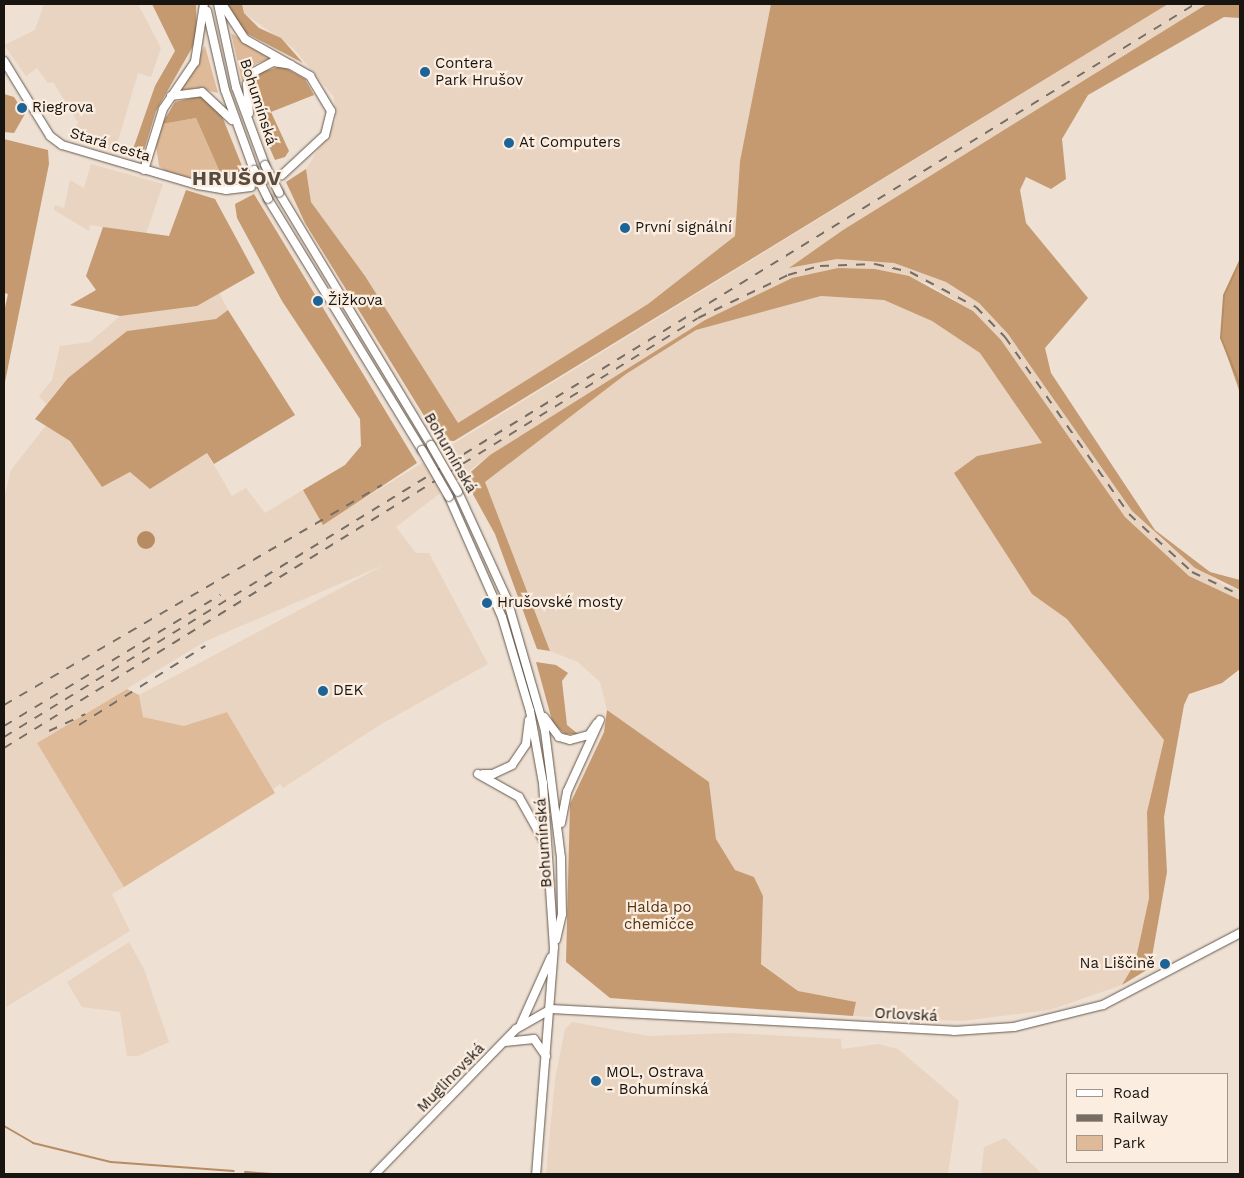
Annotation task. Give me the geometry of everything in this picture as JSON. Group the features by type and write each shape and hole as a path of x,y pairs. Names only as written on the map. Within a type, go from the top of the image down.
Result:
{"main road":[{"path":"144,170 156,126 171,96 194,62 205,4"},
{"name":"Bohumínská","path":"205,4 218,65 254,170 268,198 449,497 484,570 520,675 530,711 550,860 554,947 551,1009 536,1174"},
{"name":"Bohumínská","path":"218,4 230,63 252,135 265,165 279,193 458,492 494,567 522,642 538,701 559,832 562,914 554,947"},
{"path":"222,4 245,39 300,67 324,95 331,124 305,158 282,175"},
{"name":"Stará cesta","path":"4,60 57,142 144,170 218,189 251,186"},
{"path":"252,135 246,92 249,77 273,62 300,67"},
{"path":"171,96 192,90 206,94 227,112 242,139"},
{"path":"538,701 549,726 563,739 589,735 600,720 567,792 559,832"},
{"path":"530,711 521,755 504,770 478,774 519,796 540,830 550,860"},
{"name":"Orlovská","path":"551,1009 936,1031 1005,1028 1103,1005 1240,933"},
{"path":"520,1026 534,1004 554,947"},
{"name":"Muglinovská","path":"375,1174 520,1026 551,1009"},
{"path":"505,1042 534,1039 547,1057"}],"shaded area":[{"path":"44,4 138,4 161,48 151,77 138,73 115,151 72,137 78,122 53,82 48,83 37,68 26,76 4,45 35,30"},
{"path":"242,4 771,4 740,161 735,236 648,304 458,424 365,276 311,202 306,169 336,121 334,97 293,48 244,13"},
{"path":"1168,4 1207,4 843,230 791,268 837,259 894,263 946,282 979,303 1008,334 1132,511 1168,545 1223,585 1240,590 1240,600 1189,576 1125,517 1001,340 973,311 927,283 875,269 838,268 792,278 705,320 490,455 396,527 416,553 429,553 488,664 378,726 283,788 280,784 273,789 227,712 184,726 143,717 139,695 386,564 206,641 37,743 124,887 112,894 130,931 6,1007 4,498 11,470 47,424 70,441 102,487 130,472 150,489 207,453 232,496 246,488 265,513 303,490 323,524"},
{"path":"91,164 163,184 146,234 90,225 89,231 54,210 55,205 64,208 70,180 84,188"},
{"path":"219,293 228,310 216,319 127,331 68,378 46,404 39,396 52,380 60,346 90,342 120,316 197,306"},
{"path":"821,296 884,300 932,321 980,353 1042,444 977,456 954,473 1032,593 1067,619 1164,740 1149,898 1135,963 1122,985 1050,1010 962,1021 853,1016 856,1002 798,991 761,963 763,896 754,877 735,870 716,839 709,782 607,710 600,682 578,662 550,651 485,482 626,374 696,330"},
{"path":"142,531 150,531 155,536 153,547 142,549 137,544 137,536"},
{"path":"129,942 144,969 169,1042 138,1056 127,1056 120,1012 82,1007 67,982"},
{"path":"572,1022 649,1036 730,1033 841,1039 842,1049 878,1044 898,1049 959,1101 948,1174 546,1174 555,1079 565,1029"},
{"path":"1005,1138 1042,1174 981,1174 984,1147"}],"green space":[{"path":"152,4 196,4 197,39 156,111 144,150 136,157 131,155 155,86 175,51"},
{"path":"228,4 242,4 244,13 259,28 281,38 303,63 244,32"},
{"path":"771,4 1168,4 454,441 439,440 305,223 286,182 306,169 311,202 365,276 458,423 648,304 735,236 740,161"},
{"path":"1207,4 1240,4 1240,18 1224,17 1088,95 1062,139 1066,179 1051,189 1026,177 1020,190 1026,223 1088,298 1045,348 1051,373 1155,530 1210,572 1240,580 1240,590 1195,568 1132,511 1008,334 979,303 946,282 894,263 837,259 789,268 843,230"},
{"path":"231,33 272,58 255,64 242,81"},
{"path":"205,46 218,93 198,88 178,91"},
{"path":"282,66 305,79 314,95 271,112 289,151 285,157 275,160 251,105 250,87 258,73"},
{"path":"4,94 14,97 25,114 14,133 4,132"},
{"path":"201,96 220,111 246,176 239,181 222,177 196,118 162,124 175,102"},
{"path":"196,118 222,177 239,181 191,179 168,173 159,166 156,146 162,124"},
{"path":"4,139 48,150 49,164 4,387 4,312 8,294 4,293"},
{"path":"186,190 215,199 255,273 197,306 120,316 70,305 96,290 86,276 103,227 169,236"},
{"path":"254,194 417,463 323,525 303,490 345,465 361,446 360,419 282,301 237,218 235,204"},
{"path":"1240,261 1240,393 1221,338 1224,296"},
{"path":"838,268 875,269 909,276 973,311 1001,340 1125,517 1189,576 1240,600 1240,669 1222,683 1189,694 1184,705 1164,817 1167,872 1150,968 1122,985 1135,963 1149,898 1147,812 1164,740 1067,619 1032,594 954,473 977,456 1042,443 980,353 932,321 884,300 821,296 696,330 626,374 485,482 550,651 537,649 495,534 464,478 490,455 705,320 792,278"},
{"path":"228,310 295,415 214,464 207,453 150,489 130,472 102,487 70,441 35,419 68,378 127,331 216,319"},
{"path":"536,662 556,665 568,673 562,681 567,725 578,734 565,734 553,724"},
{"path":"127,689 139,695 143,717 184,726 227,712 275,793 124,887 37,743"},
{"name":"Halda po chemičce","path":"607,710 709,782 716,839 735,870 754,877 763,896 761,964 798,991 856,1002 853,1016 610,998 566,962 570,804 604,732"}],"waterway":[{"path":"1240,261 1224,296 1221,338 1240,385"},
{"path":"4,1126 33,1143 111,1162 234,1171"},
{"path":"245,1172 272,1174"}],"tunnel":[{"path":"251,187 282,175"}],"railway":[{"path":"4,737 1195,4"},
{"path":"4,748 698,318 788,275 820,266 875,264 910,272 976,307 1005,337 1129,514 1192,572 1240,595"},
{"path":"4,705 382,485"},
{"path":"4,726 220,595"},
{"path":"79,725 205,646"},
{"path":"49,731 85,714"}],"place":[{"name":"Contera Park Hrušov","path":"425,72"},
{"name":"Riegrova","path":"22,108"},
{"name":"At Computers","path":"509,143"},
{"name":"První signální","path":"625,228"},
{"name":"Žižkova","path":"318,301"},
{"name":"Hrušovské mosty","path":"487,603"},
{"name":"DEK","path":"323,691"},
{"name":"Na Liščině","path":"1165,964"},
{"name":"MOL, Ostrava - Bohumínská","path":"596,1081"}],"district":[{"name":"HRUŠOV","path":"237,178"}]}
